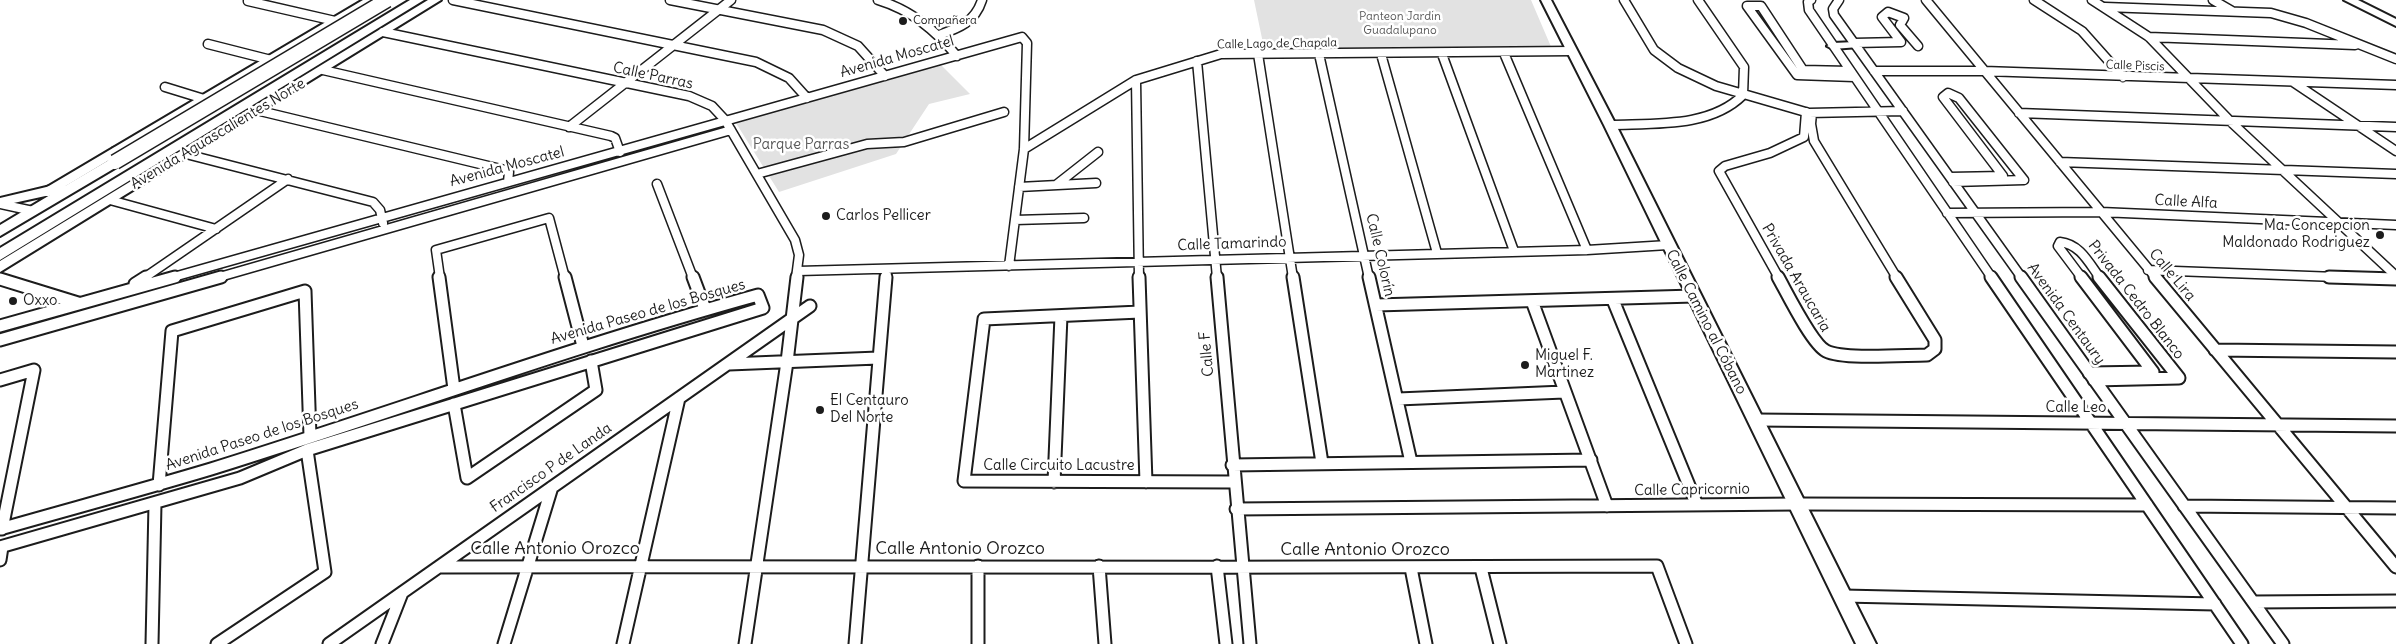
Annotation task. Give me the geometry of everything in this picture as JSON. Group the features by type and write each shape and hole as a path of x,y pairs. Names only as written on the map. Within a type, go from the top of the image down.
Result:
{"main road":[{"name":"Avenida Aguascalientes Norte","path":"3,227 80,182 116,156 387,0"},
{"name":"Avenida Aguascalientes Norte","path":"4,261 32,235 317,67 341,47 418,0"},
{"path":"335,21 345,32 341,47"},
{"path":"275,57 312,52 317,67"},
{"path":"119,184 154,172"},
{"path":"0,203 80,182"}],"street":[{"name":"Avenida Aguascalientes Norte","path":"44,193 116,156 204,99 371,0"},
{"name":"Avenida Aguascalientes Norte","path":"4,261 186,154 256,110 317,67 383,32 436,0"},
{"path":"453,0 756,62 789,78 807,98"},
{"path":"670,0 823,30 858,46 884,76"},
{"path":"569,127 731,0"},
{"path":"878,0 892,3 916,17 939,35 956,56"},
{"path":"939,35 959,28 977,16 982,0"},
{"name":"Calle Camino al Cóbano","path":"1546,0 1610,125 1866,644"},
{"path":"1624,0 1654,50 1678,68 1716,86 1809,112 1903,112"},
{"path":"1610,125 1666,124 1711,116 1734,104 1743,94 1744,67 1698,0"},
{"path":"1811,0 1808,2 1809,10 1833,46 2242,644"},
{"name":"Avenida Centaury","path":"1839,0 1833,8 1834,15 2283,644"},
{"name":"Calle Lira","path":"1926,0 2396,567"},
{"path":"2034,0 2082,31 2123,77"},
{"path":"2092,0 2149,37 2231,122 2396,278"},
{"path":"2152,0 2169,10"},
{"path":"2213,0 2235,12"},
{"path":"2349,0 2396,22"},
{"path":"2368,0 2396,14"},
{"path":"248,2 335,21"},
{"path":"1747,6 1761,6 1803,70 1852,74 1797,75 1747,6"},
{"path":"2104,7 2286,16 2396,59"},
{"path":"1833,46 1901,42 1882,17 1888,12 1904,17 1900,25 1918,46 1855,45"},
{"name":"Calle Parras","path":"383,32 624,84 689,96 712,106 725,120 731,130 795,240 799,255 787,362 745,644"},
{"name":"Avenida Moscatel","path":"0,326 1022,37 1027,43 1024,149"},
{"path":"2149,37 2364,46"},
{"path":"208,44 275,57"},
{"name":"Calle Lago de Chapala","path":"1024,149 1136,80 1221,54 1442,54 1572,51"},
{"path":"1504,53 1587,250"},
{"path":"1258,54 1322,463"},
{"name":"Calle Colorín","path":"1320,54 1411,462"},
{"path":"1381,54 1437,253"},
{"path":"1442,54 1514,251"},
{"name":"Calle F","path":"1197,61 1216,260 1232,465 1250,644"},
{"path":"317,67 615,138 620,152"},
{"name":"Calle Piscis","path":"1874,71 1984,71 2396,85"},
{"path":"1136,80 1138,262 1146,482"},
{"path":"2292,81 2396,151"},
{"path":"165,86 204,99"},
{"path":"1944,94 1959,98 2024,180 1951,180 2003,176 1944,97 1944,94"},
{"path":"256,110 505,170 510,175 508,182"},
{"path":"757,174 867,144 904,142 1004,112"},
{"path":"1809,112 1804,137 1814,140"},
{"name":"Privada Araucaria","path":"1804,137 1770,153 1725,166 1719,172 1721,178 1816,342 1826,351 1840,355 1927,355 1935,350 1935,340 1814,140 1809,112"},
{"path":"2019,113 2396,127"},
{"name":"Avenida Moscatel","path":"0,340 731,130"},
{"path":"1010,266 1024,149"},
{"path":"1056,185 1098,152"},
{"path":"186,154 373,202 383,217 384,229"},
{"path":"2060,162 2396,174"},
{"path":"128,289 288,179"},
{"path":"1019,187 1096,183"},
{"path":"657,184 705,309"},
{"path":"110,200 216,230"},
{"path":"0,203 33,211"},
{"name":"Calle Alfa","path":"1948,213 2101,212 2396,225"},
{"path":"454,388 436,250 549,218 583,346"},
{"path":"1015,220 1084,218"},
{"name":"Privada Cedro Blanco","path":"2060,242 2069,243 2076,247 2179,378 2092,376 2153,372 2058,246 2060,242"},
{"name":"Calle Tamarindo","path":"798,272 1587,250 1668,245"},
{"path":"855,644 887,270"},
{"path":"2148,270 2396,278"},
{"path":"0,279 79,303"},
{"path":"159,485 172,331 305,291 310,436"},
{"name":"Avenida Paseo de los Bosques","path":"1,529 159,485 519,366 705,309 758,295 763,308 307,450 240,478 1,547"},
{"path":"1376,305 1613,300 1694,296"},
{"path":"1613,300 1696,505"},
{"path":"1532,301 1607,506"},
{"name":"Francisco P de Landa","path":"329,644 810,306"},
{"name":"Calle Circuito Lacustre","path":"1140,312 984,319 964,481 1234,482"},
{"path":"1054,482 1061,316"},
{"path":"2215,350 2396,352"},
{"path":"728,364 878,358"},
{"path":"454,404 467,478 596,390 591,361"},
{"path":"519,366 522,382"},
{"path":"0,380 34,370 1,529"},
{"path":"1398,399 1564,392"},
{"path":"623,644 679,398"},
{"name":"Calle Leo","path":"1756,420 2396,426"},
{"path":"217,644 325,572 307,450"},
{"path":"240,478 241,459"},
{"path":"1232,465 1591,460"},
{"path":"504,644 552,487"},
{"path":"152,644 155,504"},
{"name":"Calle Capricornio","path":"1236,508 1797,504 2147,505"},
{"path":"2184,506 2396,508"},
{"path":"0,560 1,547"},
{"path":"978,566 978,644"},
{"path":"1099,566 1105,644"},
{"path":"1217,566 1226,644"},
{"name":"Calle Antonio Orozco","path":"439,567 1242,566 1480,568 1657,566 1686,644"},
{"path":"1412,568 1426,644"},
{"path":"1480,568 1500,644"},
{"path":"382,644 402,592"},
{"path":"1843,596 2215,604"},
{"path":"2253,602 2396,601"}],"green space":[{"name":"Panteon Jardin Guadalupano","path":"1254,0 1531,0 1552,49 1264,48"},
{"name":"Parque Parras","path":"941,65 970,94 929,104 896,154 779,192 736,123"}],"place":[{"name":"Compañera","path":"903,21"},
{"name":"Carlos Pellicer","path":"826,216"},
{"name":"Ma. Concepcion Maldonado Rodriguez","path":"2380,235"},
{"name":"Oxxo","path":"13,301"},
{"name":"Miguel F. Martinez","path":"1525,365"},
{"name":"El Centauro Del Norte","path":"820,410"}]}
